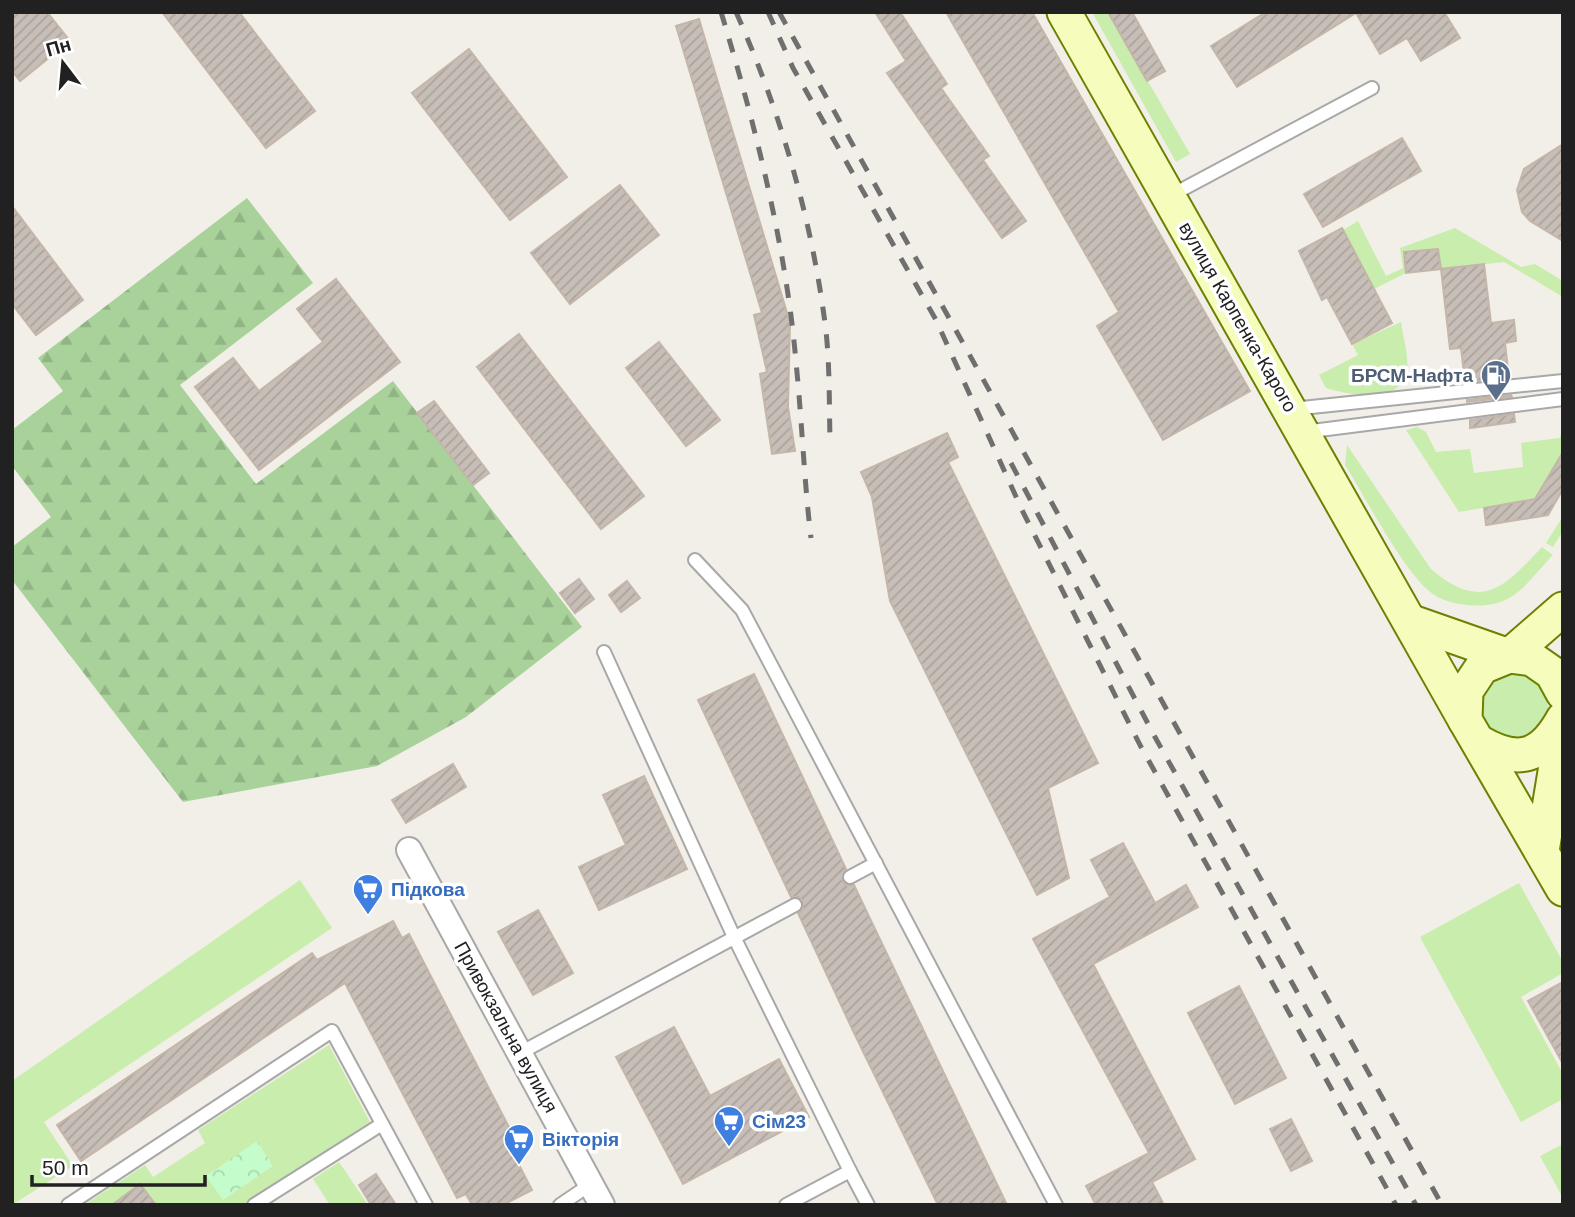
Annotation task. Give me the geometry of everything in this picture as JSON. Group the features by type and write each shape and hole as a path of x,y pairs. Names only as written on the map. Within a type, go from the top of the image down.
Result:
{"main road":[{"name":"вулиця Карпенка-Карого","path":"1064,12 1542,851"},
{"path":"1563,610 1509,656 1482,667 1466,691 1472,731 1502,755 1528,755 1551,740 1563,721"},
{"path":"1412,622 1509,656 1532,659 1552,673 1563,693"},
{"path":"1563,721 1542,851 1563,889"}],"street":[{"name":"Привокзальна вулиця","path":"409,850 596,1194"}],"lane":[{"path":"1169,196 1372,88"},
{"path":"1298,421 1358,402 1563,381"},
{"path":"1298,421 1369,424 1563,399"},
{"path":"1358,402 1369,424"},
{"path":"695,560 742,610 1056,1205"},
{"path":"604,653 734,937 868,1205"},
{"path":"850,877 876,863"},
{"path":"520,1053 795,905"},
{"path":"68,1205 332,1031 426,1205"},
{"path":"254,1205 382,1124"},
{"path":"786,1205 850,1171"},
{"path":"560,1205 596,1194"}],"green space":[{"path":"1092,12 1108,12 1190,154 1176,162"},
{"path":"247,198 313,283 180,385 256,484 393,381 582,627 466,717 377,766 183,802 12,580 12,547 51,517 12,466 12,430 63,391 38,358"},
{"path":"1358,221 1386,276 1403,268 1400,248 1455,228 1521,267 1535,264 1563,281 1563,297 1504,262 1441,269 1438,249 1404,253 1406,273 1374,289 1343,230"},
{"path":"1401,322 1407,353 1407,371 1403,382 1395,389 1372,395 1326,388 1319,375 1358,355 1352,344"},
{"path":"1417,427 1426,432 1436,452 1470,449 1474,473 1523,467 1521,443 1559,438 1563,433 1563,452 1535,499 1459,512 1406,430"},
{"path":"1347,445 1431,569 1449,582 1465,590 1492,590 1516,574 1542,547 1553,555 1522,588 1502,601 1469,605 1446,601 1429,591 1418,580 1373,513 1345,465"},
{"path":"1563,516 1563,531 1553,547 1546,543"},
{"path":"1515,673 1538,684 1548,704 1547,721 1523,743 1491,737 1478,702 1488,684 1501,676"},
{"path":"300,880 332,928 44,1122 73,1166 12,1205 12,1081"},
{"path":"1519,883 1563,962 1563,973 1521,997 1563,1074 1563,1099 1521,1122 1420,937"},
{"path":"329,1045 370,1122 243,1205 84,1205 145,1165 153,1177 205,1143 198,1130"},
{"path":"257,1141 273,1166 223,1200 206,1176"},
{"path":"1563,1144 1563,1198 1540,1156"},
{"path":"339,1162 368,1205 330,1205 313,1179"}],"building":[{"path":"12,12 47,12 70,41 20,81 12,71"},
{"path":"162,12 239,12 315,111 266,148"},
{"path":"875,12 900,12 947,84 941,88 989,156 983,160 1026,221 1002,238 887,73 906,61"},
{"path":"946,12 1032,12 1250,391 1163,440 1097,326 1119,312"},
{"path":"1108,12 1132,12 1165,71 1147,81"},
{"path":"1266,12 1444,12 1460,38 1421,61 1407,38 1380,54 1356,13 1237,87 1211,46"},
{"path":"699,19 790,323 788,407 795,451 772,454 760,374 767,372 754,315 762,313 676,26"},
{"path":"469,49 567,177 510,220 412,93"},
{"path":"1402,138 1421,171 1323,227 1304,194"},
{"path":"1563,144 1563,241 1530,221 1522,212 1517,190 1524,169"},
{"path":"620,185 659,235 570,304 531,253"},
{"path":"12,206 83,300 36,335 12,304"},
{"path":"1342,228 1392,323 1352,344 1327,297 1322,300 1299,251"},
{"path":"1438,249 1441,269 1406,273 1404,252"},
{"path":"1484,264 1491,323 1514,320 1516,341 1505,343 1509,378 1465,382 1461,348 1450,349 1441,269"},
{"path":"336,279 400,362 259,470 195,387 233,358 259,391 323,342 297,309"},
{"path":"519,334 644,496 601,529 477,367"},
{"path":"659,342 720,420 686,446 626,368"},
{"path":"1512,397 1467,402 1467,400"},
{"path":"434,401 489,473 473,485 417,413"},
{"path":"1514,414 1515,422 1470,428 1470,420"},
{"path":"947,433 958,457 948,462 1098,763 1048,788 1069,878 1037,895 890,601 872,497 861,472"},
{"path":"1563,452 1563,489 1548,515 1486,525 1484,508 1535,499"},
{"path":"579,579 594,599 575,613 560,593"},
{"path":"627,581 640,598 621,612 609,595"},
{"path":"754,674 846,869 842,881 846,885 854,885 1007,1205 938,1205 855,1035 798,913 803,909 803,901 799,897 791,897 698,700"},
{"path":"453,764 466,787 406,823 392,800"},
{"path":"644,776 687,869 599,910 579,867 626,845 603,795"},
{"path":"1123,843 1155,903 1186,885 1198,907 1093,964 1195,1159 1152,1182 1164,1205 1096,1205 1086,1186 1149,1153 1033,939 1110,897 1091,860"},
{"path":"538,910 573,973 533,995 498,932"},
{"path":"393,921 402,938 409,934 512,1133 505,1138 532,1190 503,1205 472,1205 466,1194 457,1198 345,983 81,1161 57,1125 312,953 317,960"},
{"path":"1563,982 1563,1064 1528,1001"},
{"path":"1239,986 1286,1078 1235,1104 1188,1013"},
{"path":"674,1027 710,1096 779,1059 809,1117 683,1184 616,1057"},
{"path":"1291,1119 1312,1161 1291,1171 1270,1129"},
{"path":"376,1174 396,1205 371,1205 359,1185"},
{"path":"140,1184 156,1205 112,1205"}],"railway":[{"path":"721,12 768,186 785,274 796,362 811,538"},
{"path":"736,12 780,126 811,243 827,337 830,439"},
{"path":"768,12 793,68 936,320 1022,510 1140,745 1396,1205"},
{"path":"779,12 1442,1205"},
{"path":"1011,463 1155,737 1416,1205"}],"place":[{"name":"БРСМ-Нафта","path":"1496,402"},
{"name":"Підкова","path":"368,916"},
{"name":"Сім23","path":"729,1148"},
{"name":"Вікторія","path":"519,1166"}]}
